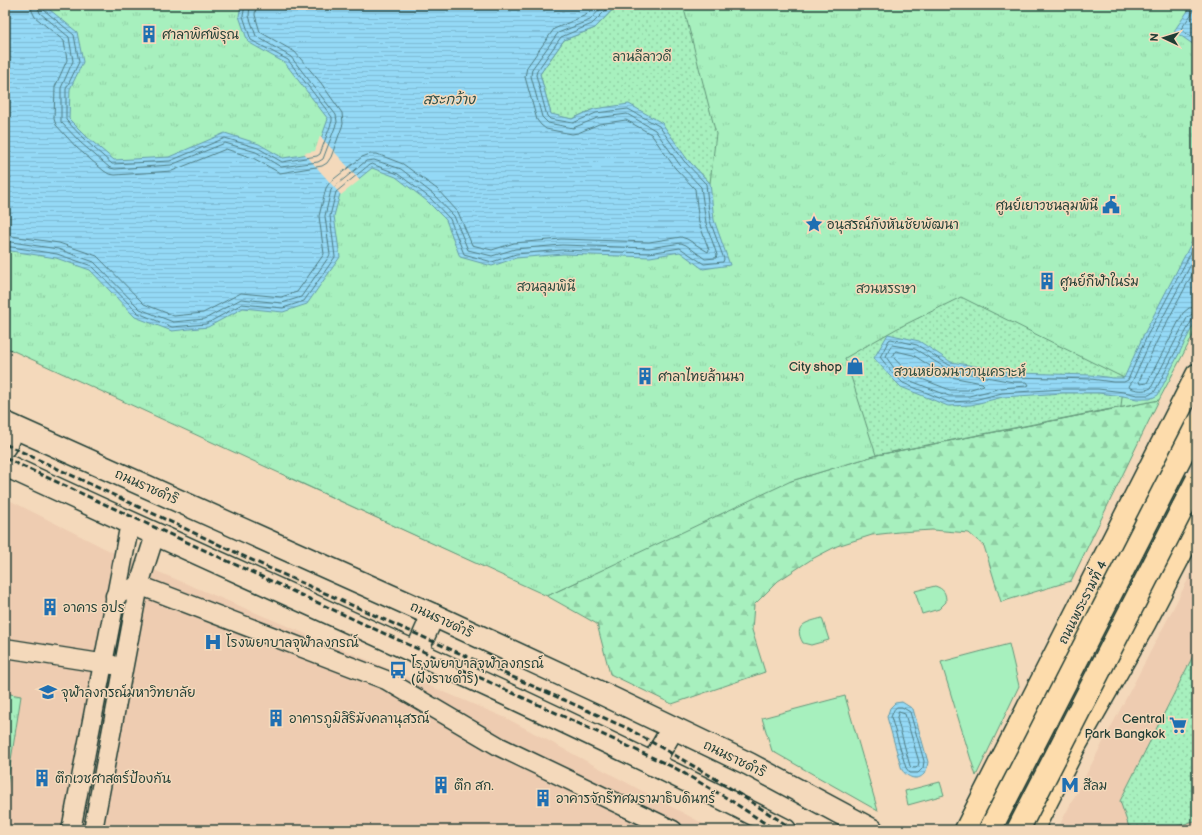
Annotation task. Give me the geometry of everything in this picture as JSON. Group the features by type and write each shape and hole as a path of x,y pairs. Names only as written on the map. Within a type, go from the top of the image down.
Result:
{"main road":[{"name":"ถนนพระรามที่ 4","path":"966,830 1197,375"},
{"name":"ถนนพระรามที่ 4","path":"990,830 1197,425"},
{"name":"ถนนราชดำริ","path":"8,432 433,614 748,764 872,830"},
{"path":"5,465 155,535 509,695 785,830"},
{"path":"1018,830 1197,480"},
{"path":"1032,830 1074,747 1146,622 1197,522"},
{"path":"1115,536 1118,550 1125,560 1139,568 1153,572 1165,570 1176,563"},
{"path":"416,653 433,614"},
{"path":"652,764 673,728"}],"street":[{"path":"70,830 130,523"},
{"path":"93,830 139,585 155,535"},
{"path":"115,596 139,585 386,680 500,747 673,830"},
{"path":"5,648 124,667"}],"shaded area":[{"name":"โรงพยาบาลจุฬาลงกรณ์","path":"5,498 118,555 506,718 715,830 5,830"},
{"path":"1197,562 1197,830 1057,830 1176,603"}],"green space":[{"name":"สวนลุมพินี","path":"5,5 1197,5 1197,328 1159,400 877,455 791,481 547,596 5,347"},
{"name":"ลานลีลาวดี","path":"617,5 683,5 716,134 710,183 687,159 594,109 572,119 551,115 540,74 564,40 595,28"},
{"name":"สวนหย่อมนาวานุเคราะห์","path":"961,297 1124,378 1121,407 876,455 845,358 896,329"},
{"path":"1159,400 1071,581 1001,602 984,546 969,533 932,530 872,535 837,546 812,559 778,581 754,605 752,630 765,672 672,704 610,674 597,624 547,596 579,581 474,562 285,476 283,464 791,481 877,455"},
{"path":"935,586 941,588 944,592 946,602 939,609 922,614 915,591"},
{"path":"822,618 829,640 811,645 803,643 799,632 800,628 807,623"},
{"path":"1009,644 1019,686 976,776 941,662"},
{"name":"Central Park Bangkok","path":"1197,648 1197,820 1166,830 1130,830 1120,801"},
{"path":"5,693 21,696 5,799"},
{"path":"845,696 878,811 772,751 762,718"},
{"path":"940,782 944,795 908,805 905,791"}],"water":[{"name":"สระกว้าง","path":"5,5 44,5 77,32 83,62 70,89 69,119 114,160 169,157 225,133 259,144 283,158 316,153 328,119 285,63 248,42 239,16 241,5 617,5 595,28 564,40 540,74 551,114 572,119 594,109 629,104 662,123 687,159 710,183 714,220 730,265 703,269 680,252 650,257 563,254 516,258 492,266 460,257 446,220 427,201 396,177 372,168 340,194 334,216 340,257 307,304 283,312 243,308 208,327 172,331 135,317 90,270 56,258 5,250"},
{"path":"1192,5 1197,5 1197,47 1174,31"},
{"path":"1197,232 1197,318 1158,395 1150,399 1137,399 1098,393 1063,393 1003,397 971,405 948,406 901,387 874,358 888,334 919,341 951,362 1015,373 1091,375 1124,378 1144,334"},
{"path":"902,702 913,709 928,762 925,773 918,778 912,778 902,770 887,717 890,708 895,703"}],"pier":[{"path":"320,136 360,180 341,195 304,153 315,151"}],"railway":[{"path":"5,444 271,569 629,729 716,779 794,830"},
{"path":"5,458 675,768 730,800 775,830"}],"place":[{"name":"ศาลาพิศพิรุณ","path":"149,34"},
{"name":"ศูนย์เยาวชนลุมพินี","path":"1111,205"},
{"name":"อนุสรณ์กังหันชัยพัฒนา","path":"814,224"},
{"name":"ศูนย์กีฬาในร่ม","path":"1047,281"},
{"name":"City shop","path":"855,366"},
{"name":"ศาลาไทยล้านนา","path":"645,376"},
{"name":"อาคาร อปร","path":"50,607"},
{"name":"โรงพยาบาลจุฬาลงกรณ์","path":"213,642"},
{"name":"โรงพยาบาลจุฬาลงกรณ์ (ฝั่งราชดำริ)","path":"398,670"},
{"name":"จุฬาลงกรณ์มหาวิทยาลัย","path":"48,692"},
{"name":"อาคารภูมิสิริมังคลานุสรณ์","path":"276,718"},
{"name":"Central Park Bangkok","path":"1178,725"},
{"name":"ตึกเวชศาสตร์ป้องกัน","path":"42,778"},
{"name":"ตึก สก.","path":"441,785"},
{"name":"สีลม","path":"1070,785"},
{"name":"อาคารจักรีทศมรามาธิบดินทร์","path":"543,798"}],"park label":[{"name":"สวนหรรษา","path":"886,288"}]}
